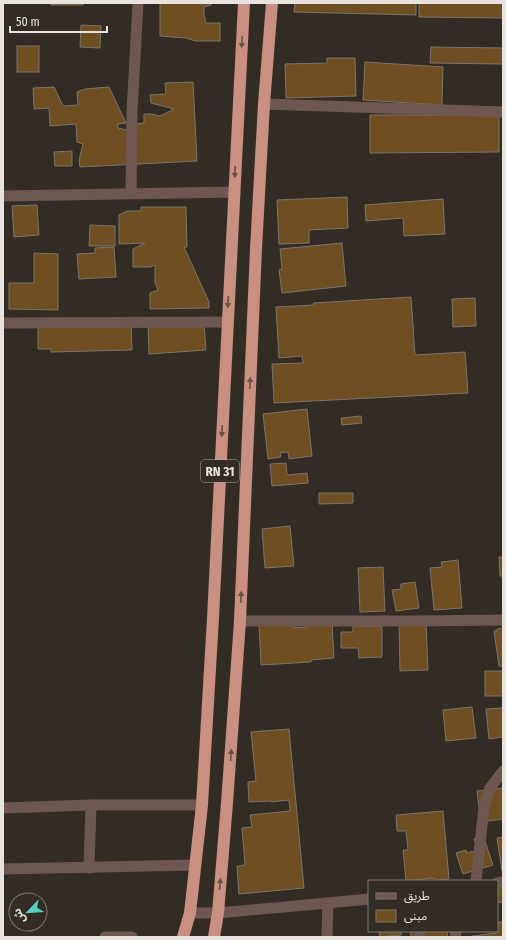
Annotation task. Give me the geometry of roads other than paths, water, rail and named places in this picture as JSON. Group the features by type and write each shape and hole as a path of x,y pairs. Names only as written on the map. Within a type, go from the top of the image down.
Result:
{"highway":[{"name":"RN 31","path":"183,937 190,913 202,805 244,3"},
{"name":"RN 31","path":"214,937 218,913 228,795 240,621 256,249 264,104 272,3"}],"street":[{"path":"131,193 132,112 138,3"},
{"path":"264,104 503,112"},
{"path":"3,196 234,192"},
{"path":"3,323 227,322"},
{"path":"240,621 503,620"},
{"path":"476,880 484,807 490,788 503,771"},
{"path":"3,808 91,805 202,805"},
{"path":"89,868 91,805"},
{"path":"3,870 195,865"},
{"path":"190,913 218,913 368,900"},
{"path":"327,937 328,903"},
{"path":"105,937 132,937"}]}
